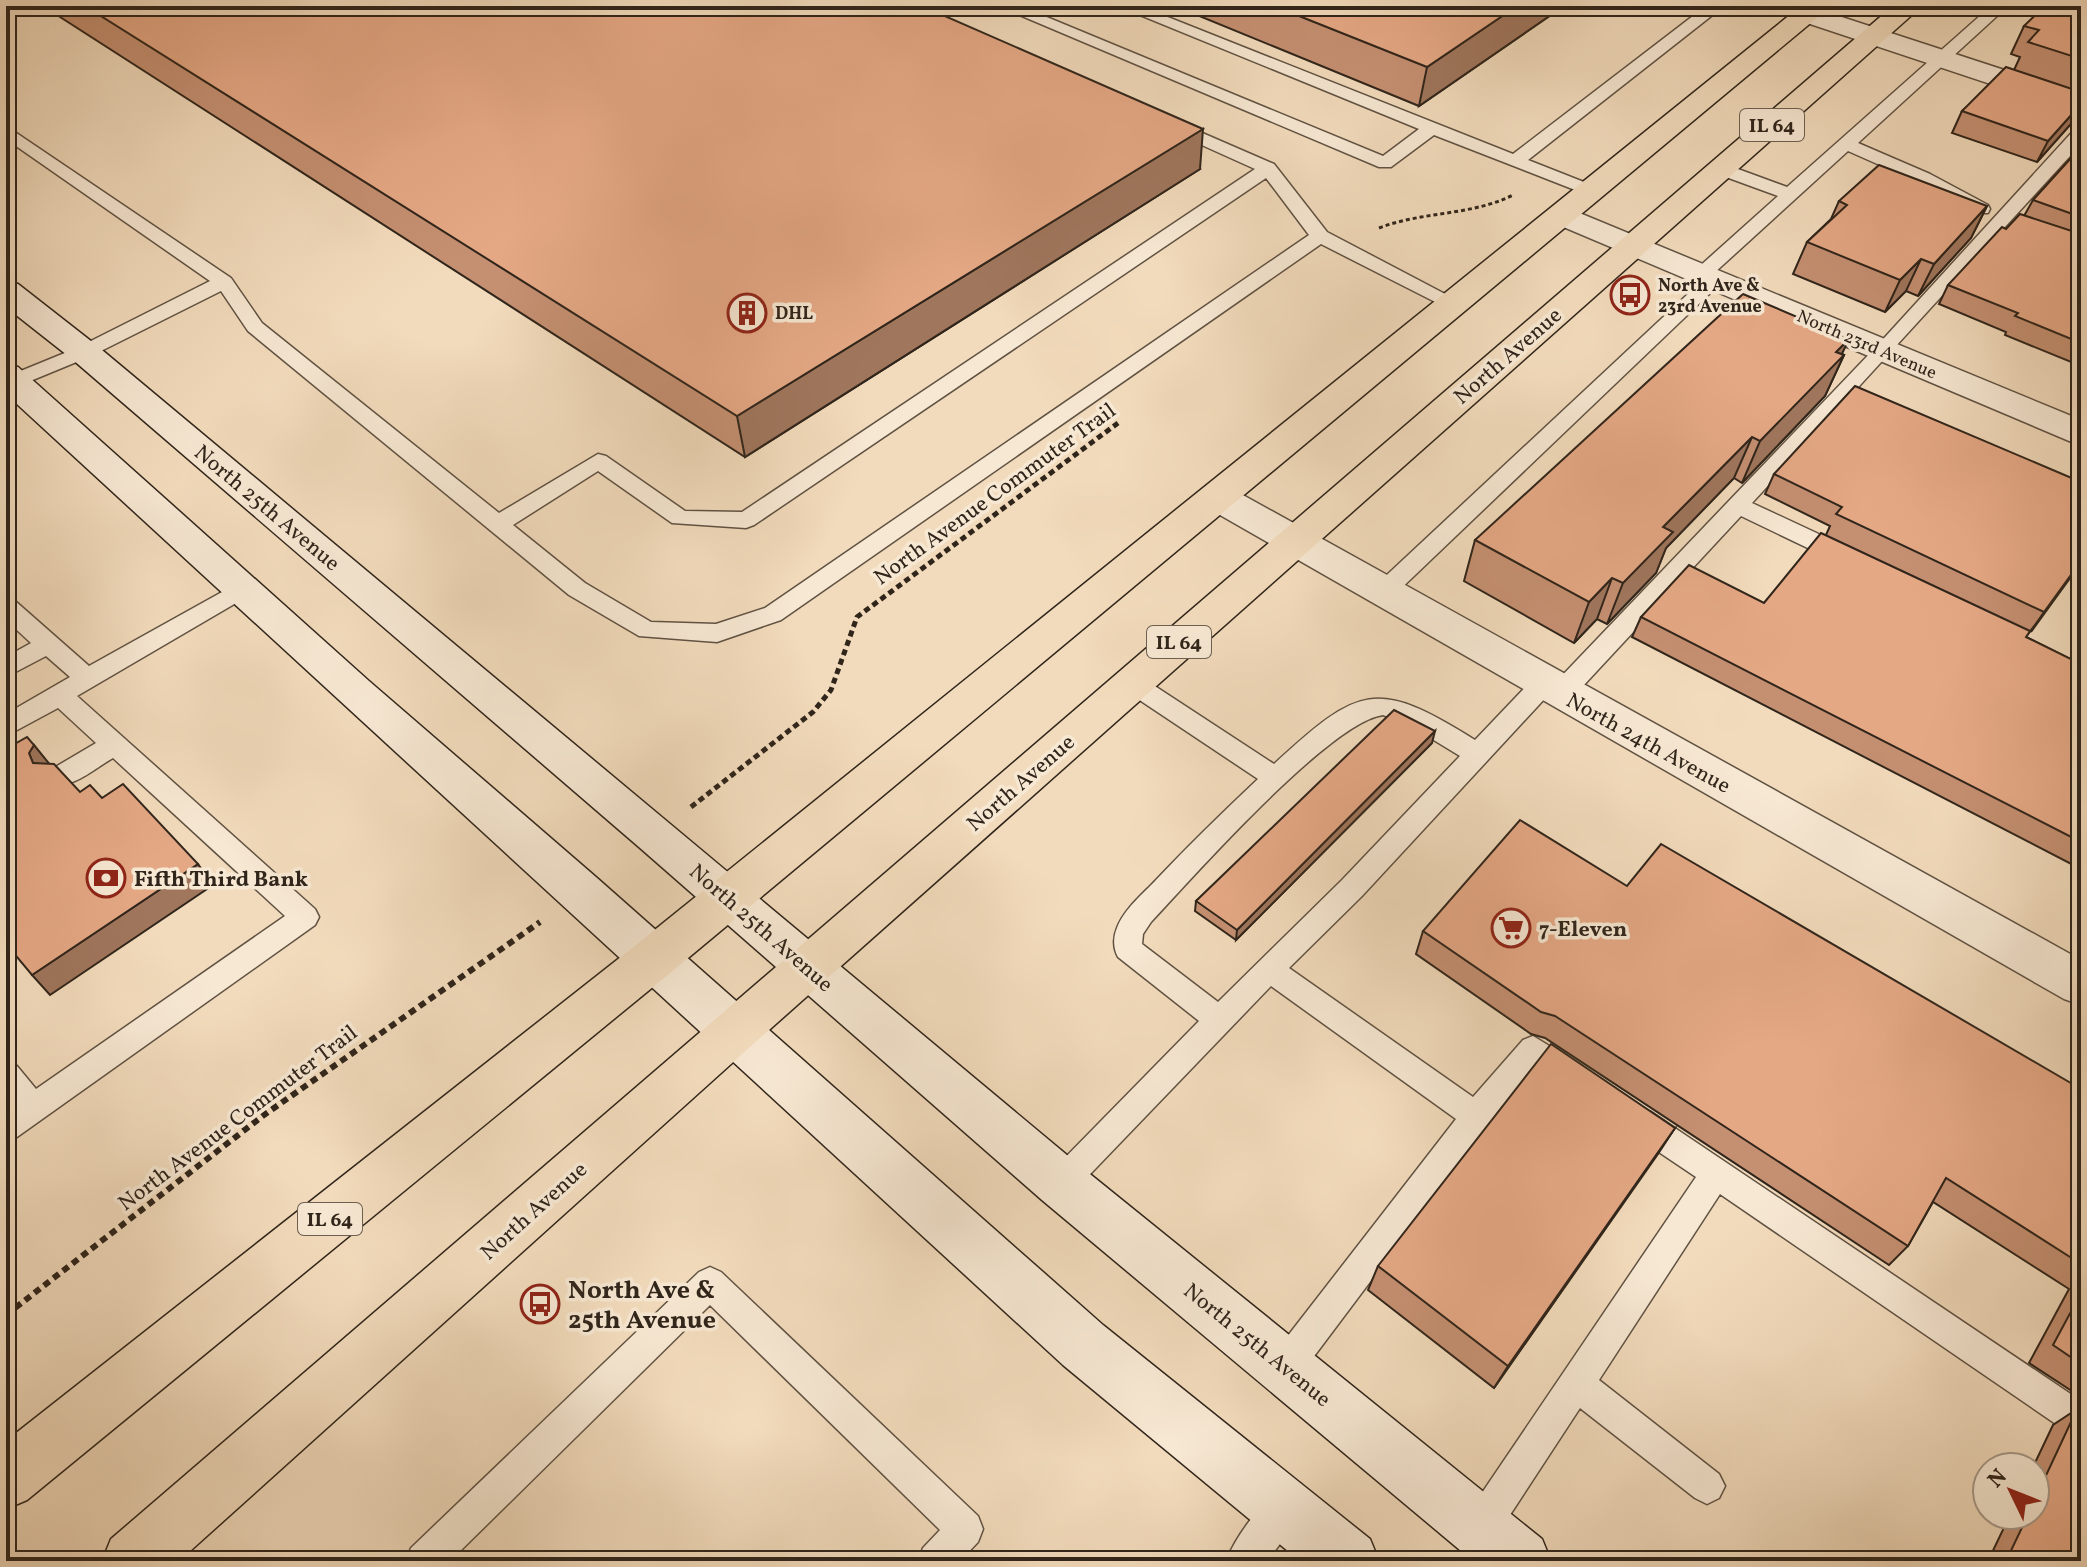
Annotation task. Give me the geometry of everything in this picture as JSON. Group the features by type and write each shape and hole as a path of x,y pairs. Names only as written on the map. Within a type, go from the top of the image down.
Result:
{"main road":[{"name":"North Avenue","path":"133,1561 808,966 1909,6"},
{"path":"1813,10 1875,36 2081,105"},
{"name":"IL 64","path":"6,1479 653,959 1565,216 1813,10"},
{"name":"North 23rd Avenue","path":"1565,216 2081,434"},
{"name":"North 25th Avenue","path":"6,291 84,352 729,897 1061,1183 1500,1545"},
{"path":"9,380 1083,1345 1348,1561"},
{"name":"North 24th Avenue","path":"1219,498 2081,984"}],"lane":[{"path":"1006,6 1385,163 1432,128"},
{"path":"1126,6 1593,192"},
{"path":"1515,161 1716,6"},
{"path":"1383,592 1790,194 2000,6"},
{"path":"1151,116 1268,168 1320,236 1456,305"},
{"path":"6,131 224,282 255,327 577,589 647,630 717,633 773,614 1320,236"},
{"path":"1061,1183 1352,888 1477,754 1552,688 1737,505 1883,351 2081,133"},
{"path":"1846,144 1924,178 2000,220 2027,229"},
{"path":"498,524 598,461 680,518 746,520 1268,168"},
{"path":"1721,169 1790,194"},
{"path":"9,380 84,352 224,282"},
{"path":"1737,505 1866,566"},
{"path":"6,726 240,590"},
{"path":"6,606 87,678"},
{"path":"6,668 48,644"},
{"path":"1132,683 1276,778"},
{"path":"6,1127 305,917 59,694"},
{"path":"1219,1020 1128,949 1129,931 1141,914 1219,832 1311,747 1358,712 1381,706 1402,711 1477,754"},
{"path":"61,776 115,744"},
{"path":"1269,969 1476,1116"},
{"path":"1285,1367 1476,1116 1533,1049 2081,1421"},
{"path":"6,1075 33,1108"},
{"path":"1500,1545 1577,1384 1716,1174"},
{"path":"424,1561 710,1283 965,1529 936,1561"},
{"path":"1577,1384 1707,1486"},
{"path":"1244,1561 1284,1509"}],"path":[{"path":"1381,227 1396,221 1476,208 1505,200 1517,193"},
{"name":"North Avenue Commuter Trail","path":"738,770 813,712 831,690 857,617 1123,420"},
{"name":"North Avenue Commuter Trail","path":"6,1315 264,1115 495,956"}],"building":[{"name":"DHL","path":"85,6 922,6 1203,129 737,416"},
{"path":"1274,6 1517,6 1427,67"},
{"path":"2045,6 2081,6 2081,59 2028,42 2039,30 2024,26"},
{"path":"2006,67 2081,92 2081,104 2048,141 1962,111"},
{"path":"2081,147 2081,217 2033,200"},
{"path":"1879,165 1987,206 1934,264 1921,259 1900,280 1807,242 1847,205 1839,201"},
{"path":"2020,214 2081,234 2081,343 1948,285 2002,227 2006,229"},
{"path":"1743,294 1849,339 1836,352 1844,355 1760,441 1752,437 1663,527 1673,532 1623,583 1612,578 1589,602 1475,540"},
{"path":"1855,386 2081,482 2081,561 2044,612 1836,514 1842,507 1774,474"},
{"path":"1821,533 2030,631 2026,637 2081,664 2081,842 1641,617 1689,565 1764,603"},
{"path":"1394,710 1435,731 1237,930 1196,901"},
{"name":"Fifth Third Bank","path":"27,737 34,745 29,753 33,763 54,764 80,792 90,785 102,798 123,784 198,864 32,975 6,944 6,749"},
{"path":"1520,820 1627,886 1661,844 2081,1089 2081,1264 1946,1178 1908,1246 1555,1016 1541,1012 1423,931"},
{"path":"1551,1044 1675,1128 1508,1366 1378,1266"},
{"path":"2081,1293 2081,1364 2053,1345"},
{"path":"2077,1409 2081,1412 2081,1561 2006,1561 2020,1531 2051,1531 2051,1465"}],"place":[{"name":"North Ave & 23rd Avenue","path":"1630,295"},
{"name":"DHL","path":"747,313"},
{"name":"Fifth Third Bank","path":"106,878"},
{"name":"7-Eleven","path":"1511,928"},
{"name":"North Ave & 25th Avenue","path":"540,1304"}]}
